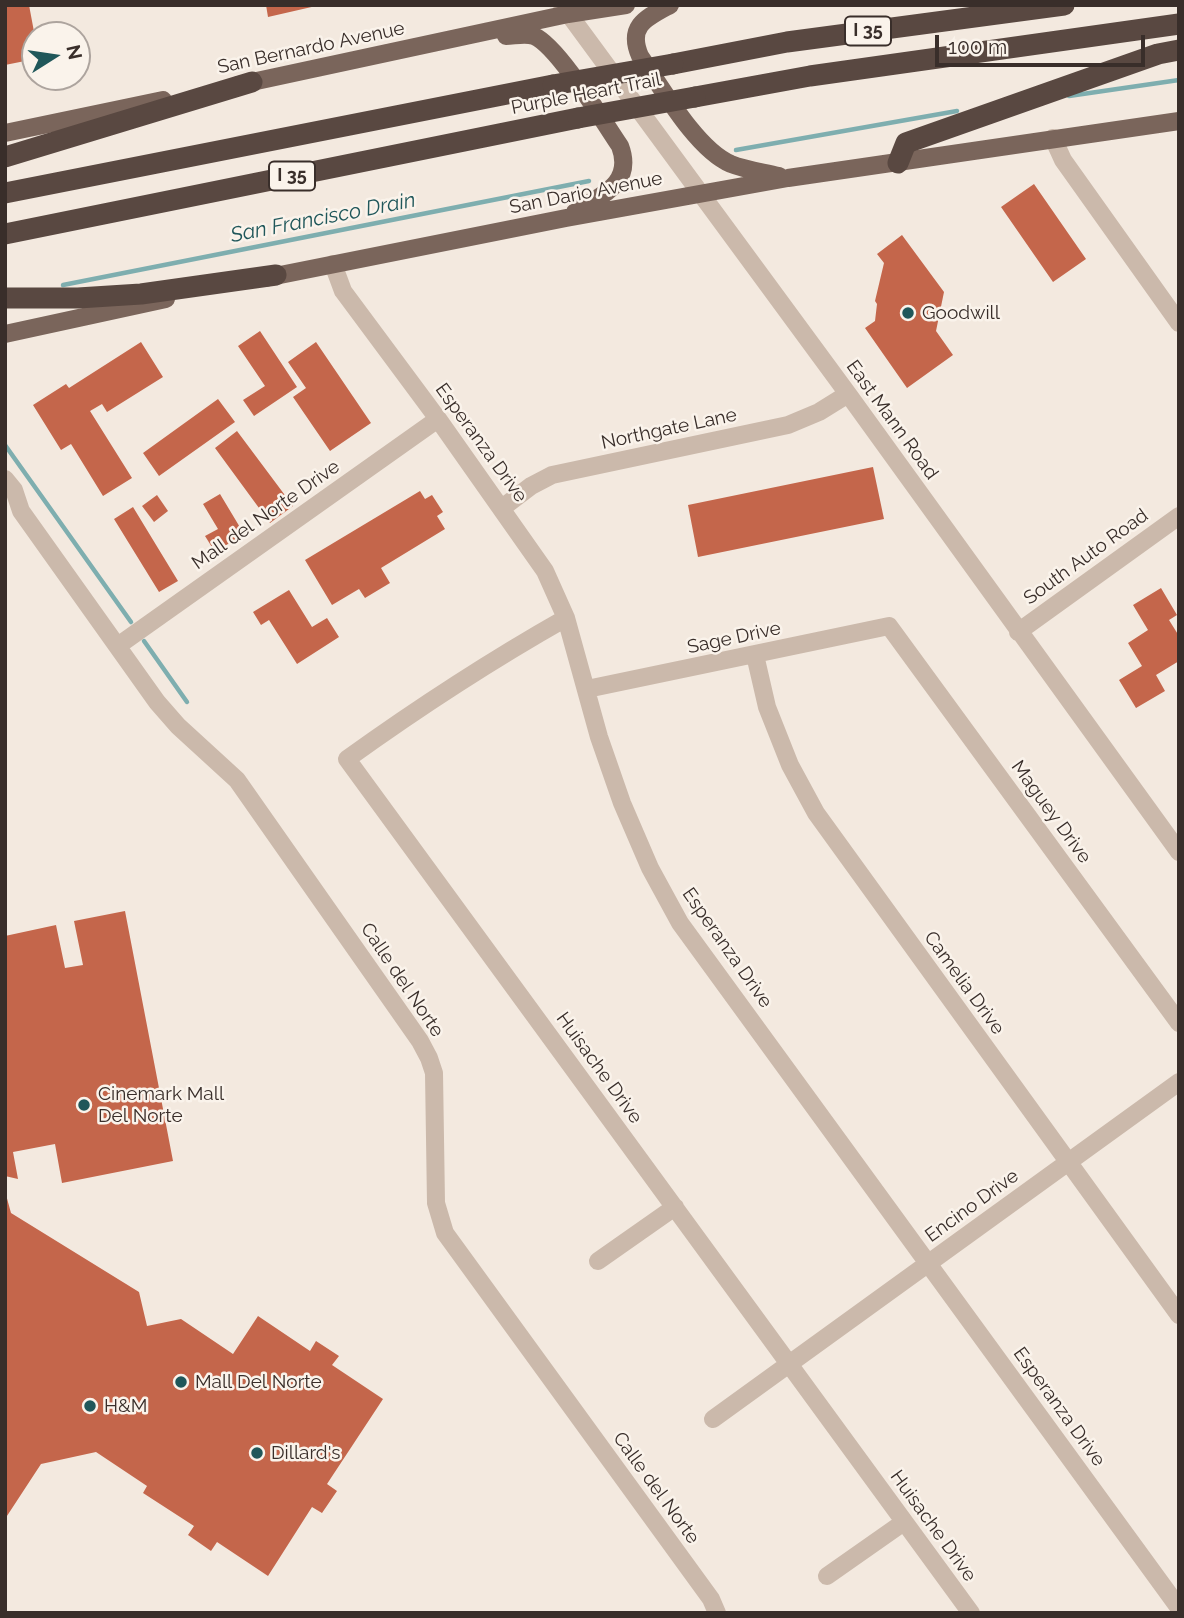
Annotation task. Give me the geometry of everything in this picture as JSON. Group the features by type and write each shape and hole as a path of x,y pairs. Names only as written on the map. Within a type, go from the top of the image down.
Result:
{"highway":[{"name":"Purple Heart Trail","path":"5,193 553,85 787,42 1064,5"},
{"name":"Purple Heart Trail","path":"5,234 695,96 810,76 1179,24"},
{"path":"898,163 906,143 1158,54 1179,50"},
{"path":"5,157 252,82"},
{"path":"5,298 78,298 141,294 276,275"}],"main road":[{"name":"San Bernardo Avenue","path":"5,133 450,40 565,10 626,5"},
{"path":"670,5 640,25 635,32 635,46 640,56 695,135 712,152 731,164 788,178"},
{"path":"450,40 534,36 558,58 620,146 624,157 623,170 616,186 566,218"},
{"name":"San Dario Avenue","path":"5,334 276,275 701,193 1179,121"}],"street":[{"name":"East Mann Road","path":"565,10 848,394 1179,852"},
{"path":"1053,138 1063,160 1179,323"},
{"name":"Esperanza Drive","path":"332,264 343,291 438,419 545,571 566,618 599,737 622,803 650,869 680,923 1179,1608"},
{"name":"Northgate Lane","path":"502,508 531,486 552,475 788,425 819,412 848,394"},
{"name":"Mall del Norte Drive","path":"119,645 438,419"},
{"name":"Calle del Norte","path":"5,479 13,490 21,511 119,645 157,702 178,726 237,780 420,1041 434,1073 436,1203 445,1233 711,1599 717,1613"},
{"path":"5,502 21,511"},
{"name":"South Auto Road","path":"1018,632 1179,516"},
{"name":"Huisache Drive","path":"566,618 503,653 440,693 347,759 971,1613"},
{"name":"Sage Drive","path":"587,690 889,626"},
{"name":"Maguey Drive","path":"889,626 1179,1023"},
{"name":"Camelia Drive","path":"755,655 767,707 790,765 816,813 1179,1315"},
{"name":"Encino Drive","path":"713,1419 1179,1082"},
{"path":"598,1261 675,1207"},
{"path":"827,1577 904,1522"}],"building":[{"path":"5,5 29,5 32,21 21,21 21,62 5,65"},
{"path":"266,5 316,5 316,6 268,17"},
{"path":"1034,184 1086,259 1053,282 1001,207"},
{"name":"Goodwill","path":"902,235 944,292 936,331 953,355 907,388 865,328 875,321 875,301 884,263 877,254"},
{"path":"260,331 297,387 254,416 243,400 265,386 238,346"},
{"path":"141,342 163,377 107,412 102,404 90,411 132,478 103,496 71,444 61,450 33,405 66,384 69,388"},
{"path":"316,342 371,423 330,451 293,397 306,388 288,362"},
{"path":"218,399 235,422 159,476 143,453"},
{"path":"237,431 293,506 270,523 215,448"},
{"path":"873,467 884,519 698,557 688,505"},
{"path":"420,491 425,499 432,495 443,512 437,516 445,529 381,568 390,583 365,598 359,589 332,605 305,560"},
{"path":"220,494 244,534 215,552 205,536 218,529 203,504"},
{"path":"157,495 168,511 154,522 142,506"},
{"path":"133,507 178,581 159,592 114,519"},
{"path":"1161,588 1177,615 1169,620 1179,636 1179,661 1156,675 1165,691 1136,708 1119,680 1142,666 1128,643 1148,630 1133,605"},
{"path":"289,590 312,627 327,618 339,637 297,664 269,620 261,625 253,612"},
{"name":"Cinemark Mall Del Norte","path":"125,911 173,1161 62,1183 55,1144 13,1152 18,1179 5,1176 5,936 56,925 65,968 83,965 74,921"},
{"name":"Mall Del Norte","path":"5,1191 11,1213 139,1292 147,1326 181,1319 233,1354 258,1316 310,1351 316,1341 339,1356 332,1365 383,1399 327,1484 337,1491 322,1513 312,1507 268,1576 217,1542 211,1551 188,1535 194,1526 143,1493 147,1486 96,1452 41,1464 5,1519"}],"waterway":[{"name":"San Francisco Drain","path":"1069,96 1179,80"},
{"name":"San Francisco Drain","path":"736,150 957,111"},
{"name":"San Francisco Drain","path":"63,285 589,181"},
{"path":"5,445 131,622"},
{"path":"144,641 187,702"}],"place":[{"name":"Goodwill","path":"908,313"},
{"name":"Cinemark Mall Del Norte","path":"84,1105"},
{"name":"Mall Del Norte","path":"181,1382"},
{"name":"H&M","path":"90,1406"},
{"name":"Dillard's","path":"257,1453"}]}
